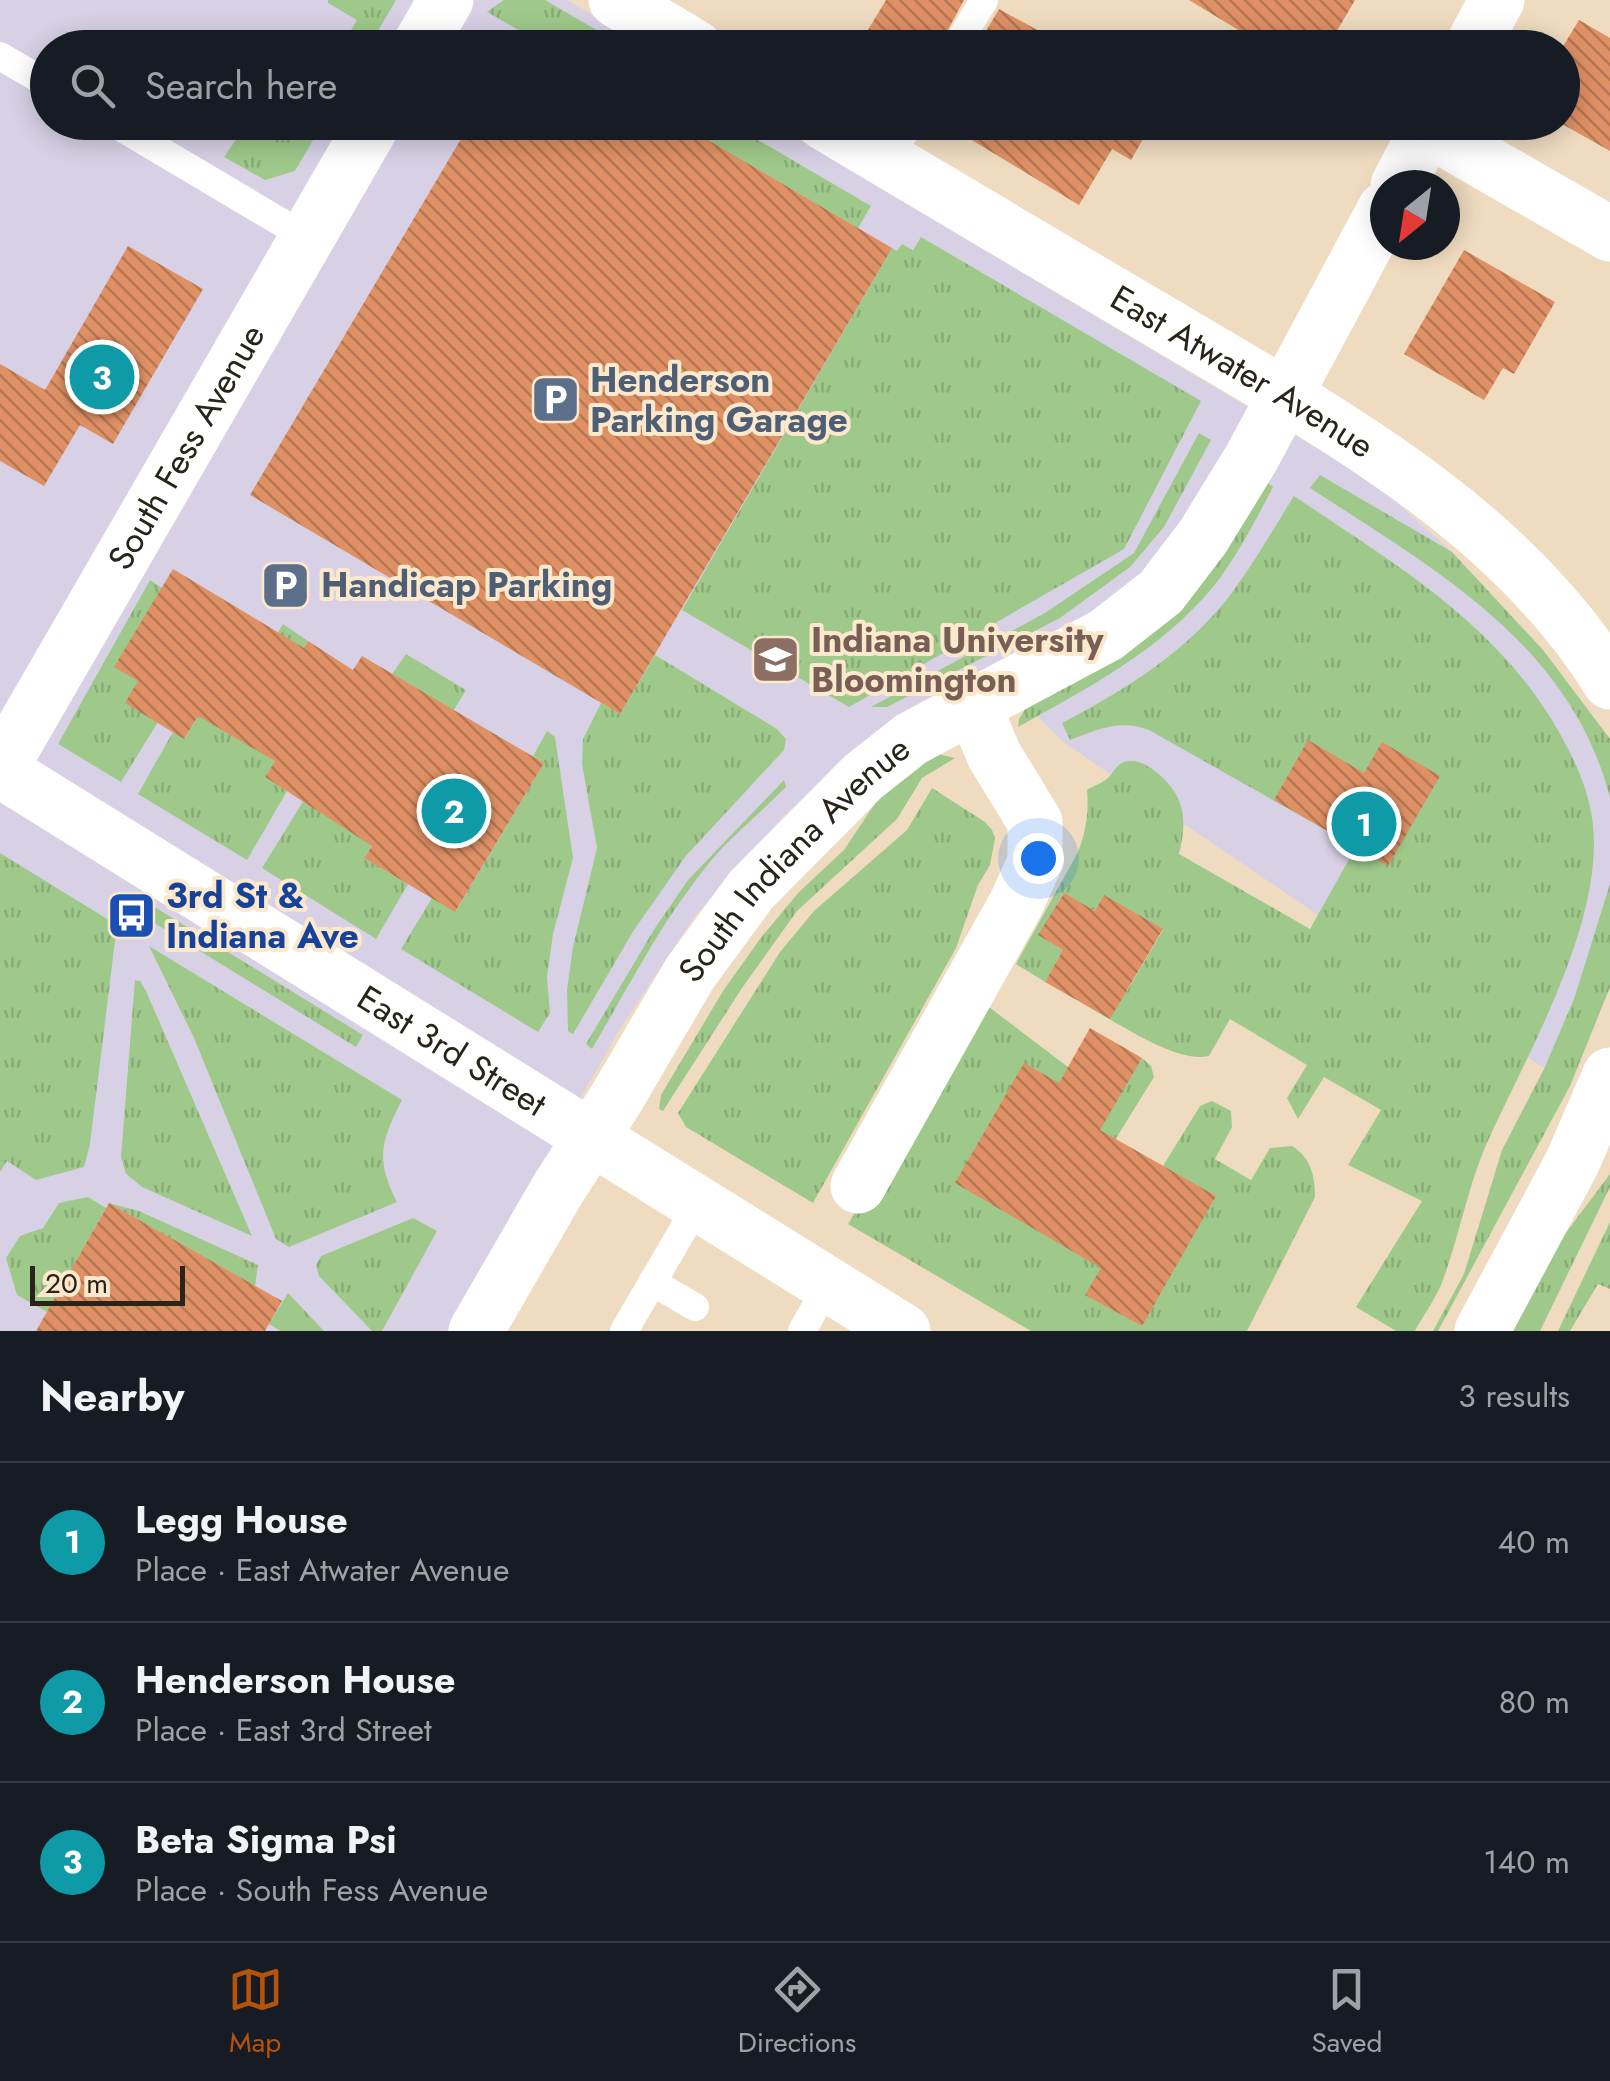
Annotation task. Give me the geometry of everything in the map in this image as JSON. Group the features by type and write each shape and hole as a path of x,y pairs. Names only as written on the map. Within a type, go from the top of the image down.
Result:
{"street":[{"path":"428,30 446,0"},
{"path":"616,0 666,30"},
{"path":"1481,30 1497,0"},
{"name":"South Fess Avenue","path":"0,770 363,140"},
{"path":"1406,170 1422,140"},
{"path":"1452,140 1610,234"},
{"name":"East Atwater Avenue","path":"899,142 1442,500 1508,559 1590,650 1610,682"},
{"name":"South Indiana Avenue","path":"476,1331 690,973 751,890 863,777 911,739 1106,635 1161,592 1203,537 1286,396 1370,237"},
{"path":"858,1186 1007,920 1035,862 1034,822 994,755 973,704"},
{"name":"East 3rd Street","path":"0,770 698,1204 815,1308 902,1331"},
{"path":"1482,1331 1596,1117"}],"lane":[{"path":"966,30 984,0"},
{"path":"0,56 30,74"},
{"path":"142,140 306,237"},
{"path":"658,1331 629,1324 698,1204"},
{"path":"652,1282 695,1307"}],"shaded area":[{"name":"Indiana University Bloomington","path":"0,0 567,0 618,30 30,30 30,140 800,140 1375,483 1452,552 1543,650 1610,739 1610,987 1570,1086 1063,742 991,670 893,719 785,815 695,916 620,1029 447,1331 0,1331"}],"green space":[{"path":"396,0 378,30 351,30 357,20 328,3"},
{"path":"504,0 545,0 597,30 518,30 487,12"},
{"path":"236,140 313,140 295,171 265,180 224,157"},
{"path":"706,140 758,140 871,206 858,228"},
{"path":"921,237 1201,401 1124,549 849,707 682,610 892,248 897,251 902,244 913,250"},
{"path":"1199,433 1211,440 1164,527 1130,567 1060,618 887,707 871,707 1045,613 1134,553"},
{"path":"1320,475 1452,552 1543,650 1610,739 1610,798 1591,744 1564,696 1531,654 1449,581 1310,488"},
{"path":"1264,479 1273,487 1252,526 1222,575 1193,610 1122,666 1018,727 1029,703"},
{"path":"1294,496 1410,575 1512,665 1565,743 1582,779 1592,816 1591,879 1572,954 1483,1152 1441,1285 1415,1331 1396,1331 1356,1307 1422,1201 1348,1165 1381,1110 1324,1077 1298,1119 1287,1098 1307,1065 1230,1019 1209,1056 1195,1057 1146,1040 1085,1005 1102,977 1127,991 1163,930 1105,896 1095,911 1063,894 1039,935 1063,950 1045,982 1016,964 1078,852 1086,821 1087,790 1106,780 1127,761 1151,768 1175,793 1183,821 1179,854 1310,929 1356,847 1149,730 1118,725 1070,740 1062,723 1134,681 1200,629 1236,587"},
{"path":"150,580 162,588 138,681 158,722 121,782 58,744"},
{"path":"283,624 308,641 246,742 275,761 265,777 287,791 247,860 138,794 173,732 185,738 198,716 220,729"},
{"path":"406,654 466,690 364,858 408,884 376,939 262,868 304,800"},
{"path":"655,655 777,729 786,739 784,750 685,857 634,930 573,1034 568,1031 567,990 573,947 597,848 582,764 583,739 601,703 620,714"},
{"path":"547,731 555,737 573,858 553,934 547,977 550,1013 538,1032 401,949 432,898 456,911 544,763 533,756"},
{"path":"938,754 955,758 922,778 897,819 797,911 663,1111 659,1109 661,1095 723,991 760,939 799,892 844,850 890,781"},
{"path":"784,780 786,787 724,846 686,893 592,1049 586,1044 688,880"},
{"path":"932,788 992,830 995,838 990,865 978,885 956,948 813,1203 686,1127 678,1113 780,952 814,911 907,830"},
{"path":"0,853 117,925 84,1167 36,1180 7,1161 0,1172"},
{"path":"1610,884 1610,987 1570,1086 1438,1331 1433,1331 1464,1274 1502,1150 1544,1069 1574,999"},
{"path":"153,906 363,1035 356,1047 146,918"},
{"path":"149,946 402,1100 383,1150 386,1174 397,1202 289,1247 276,1239 194,1038"},
{"path":"135,980 146,991 252,1236 142,1187 126,1174 121,1157"},
{"path":"985,1004 1068,1067 1119,1096 1142,1058 1151,1066 1154,1077 1115,1140 1163,1166 1200,1106 1212,1101 1231,1111 1232,1127 1215,1159 1251,1180 1270,1148 1292,1146 1304,1156 1313,1175 1315,1197 1247,1331 1031,1331 848,1224"},
{"path":"1610,1174 1610,1187 1540,1331 1507,1331 1559,1242"},
{"path":"88,1197 106,1208 47,1312 17,1295 6,1258 20,1236 43,1228 59,1203"},
{"path":"109,1203 139,1211 258,1265 255,1287"},
{"path":"413,1218 437,1231 382,1331 372,1331 319,1276 316,1265 321,1256"},
{"path":"1610,1222 1610,1289 1598,1284 1570,1331 1558,1331"},
{"path":"288,1293 324,1331 280,1331 269,1324"}],"building":[{"path":"886,0 964,0 948,30 868,30"},
{"path":"1189,0 1355,0 1338,30 1238,30"},
{"path":"999,9 1037,30 987,30"},
{"path":"1579,20 1610,38 1610,151 1580,134 1580,30 1573,30"},
{"name":"Henderson Parking Garage","path":"460,140 708,140 892,248 620,714 250,495"},
{"path":"972,140 1143,140 1131,160 1112,149 1079,205"},
{"path":"128,246 203,289 113,444 80,425 44,486 0,461 0,364 45,390"},
{"path":"1464,250 1555,302 1514,374 1503,368 1484,400 1404,354"},
{"path":"173,569 304,648 308,641 353,670 362,656 544,763 455,912 364,858 372,846 265,777 275,761 198,716 184,739 125,703 138,681 114,667"},
{"path":"1308,740 1364,773 1382,742 1440,776 1388,866 1274,800"},
{"path":"1064,893 1095,911 1104,895 1163,929 1110,1019 1045,982 1063,950 1038,935"},
{"path":"1090,1028 1142,1058 1100,1130 1216,1196 1142,1326 1085,1295 1101,1268 955,1183 1024,1063 1059,1083"},
{"path":"109,1203 282,1301 265,1331 36,1331"}],"place":[{"name":"Beta Sigma Psi","path":"102,377"},
{"name":"Henderson Parking Garage","path":"555,400"},
{"name":"Handicap Parking","path":"286,585"},
{"name":"Indiana University Bloomington","path":"776,660"},
{"name":"Henderson House","path":"454,811"},
{"name":"Legg House","path":"1364,824"},
{"name":"3rd St & Indiana Ave","path":"131,916"}]}
